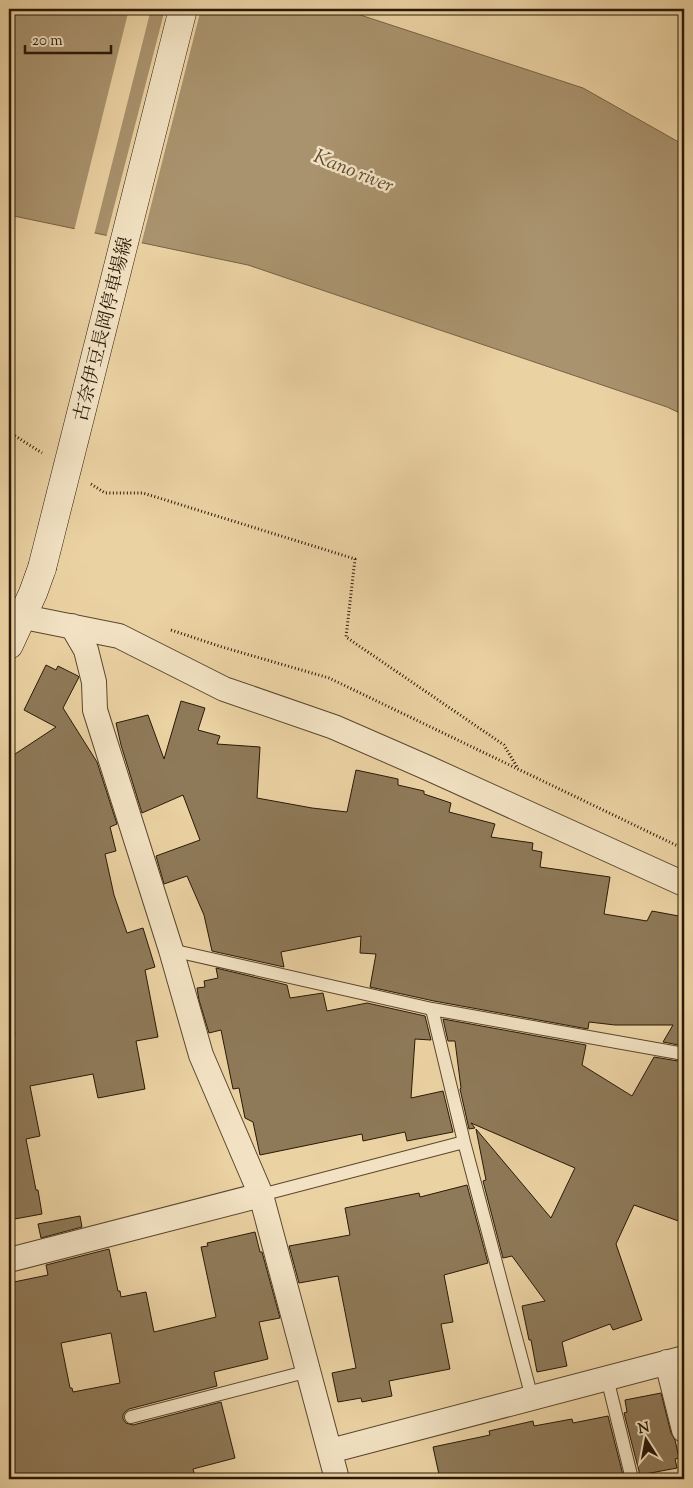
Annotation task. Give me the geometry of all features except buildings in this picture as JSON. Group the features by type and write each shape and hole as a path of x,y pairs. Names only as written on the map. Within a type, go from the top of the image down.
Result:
{"main road":[{"name":"古奈伊豆長岡停車場線","path":"9,645 15,615 33,593 42,568 183,9"}],"street":[{"path":"15,615 119,636 224,689 342,730 684,884"},
{"path":"72,626 86,650 94,682 95,710 201,1056 261,1196 337,1479"},
{"path":"9,1260 261,1196"},
{"path":"330,1451 676,1360 684,1430"}],"lane":[{"path":"170,950 432,1009 684,1054"},
{"path":"432,1009 464,1142 532,1398"},
{"path":"261,1196 464,1142"},
{"path":"131,1417 309,1371"},
{"path":"607,1378 632,1479"}],"path":[{"path":"9,432 49,458"},
{"path":"89,483 105,493 144,493 355,559 346,637 504,745 517,768"},
{"path":"169,630 329,678 684,849"}],"water":[{"name":"Kano river","path":"9,9 342,9 583,88 684,145 684,415 667,407 248,265 9,215"}],"pier":[{"path":"129,9 151,9 94,235 74,231"},
{"path":"165,9 201,9 141,245 106,238"}]}
